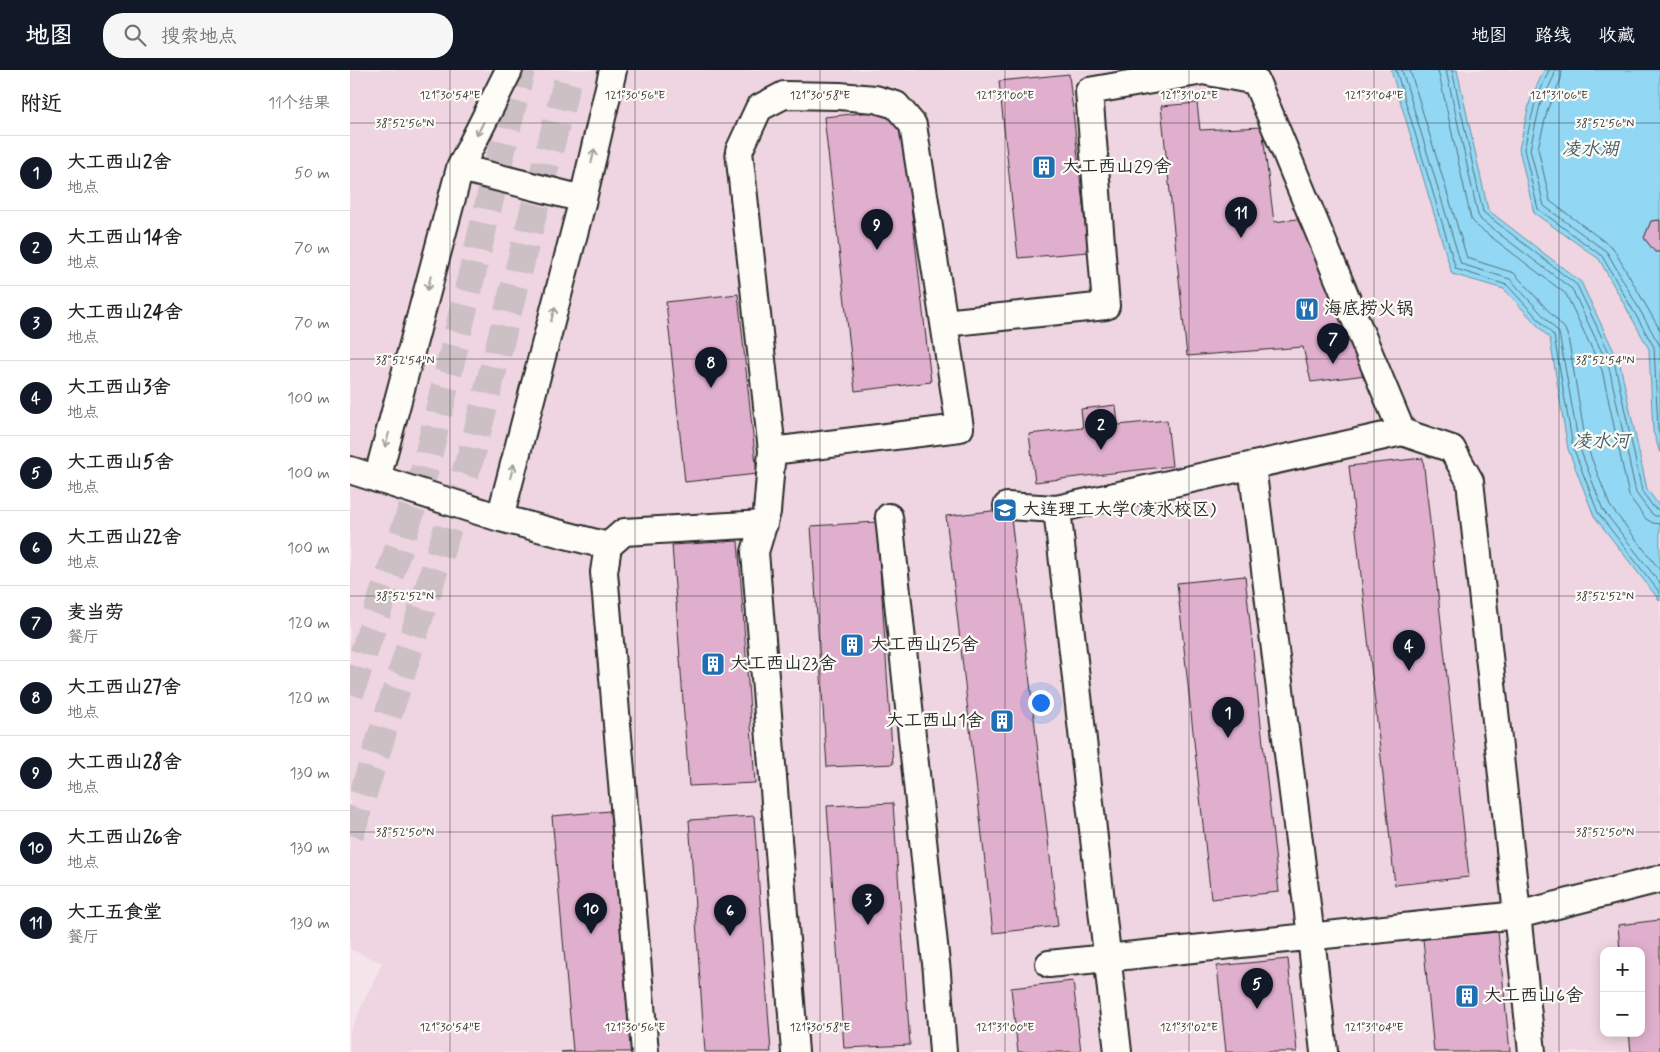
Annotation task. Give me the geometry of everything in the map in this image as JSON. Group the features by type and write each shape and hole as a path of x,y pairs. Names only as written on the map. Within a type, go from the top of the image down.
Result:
{"street":[{"path":"377,479 460,168 510,70"},
{"path":"500,518 583,199 613,70"},
{"path":"944,323 1106,306 1089,91 1203,71 1256,81 1402,432"},
{"path":"772,451 960,428 913,125 896,105 875,99 784,95 759,108 739,151 772,451 767,512 755,552 795,1052"},
{"path":"460,168 583,199"},
{"path":"1007,506 1057,509 1402,432 1452,449 1470,481 1532,1052"},
{"path":"1252,466 1324,1052"},
{"path":"350,470 500,518 608,546"},
{"path":"1057,509 1118,1052"},
{"path":"889,517 943,1052"},
{"path":"646,1052 604,572 608,546 624,532 764,524"},
{"path":"1049,964 1518,915 1660,880"}],"shaded area":[{"name":"大连理工大学(凌水校区)","path":"350,70 1660,70 1660,1052 350,1052 350,1031 382,963 350,949"}],"water":[{"name":"凌水河","path":"1391,70 1457,70 1488,210 1581,282 1620,364 1647,489 1660,507 1660,601 1594,516 1568,449 1550,339 1504,289 1452,274"},
{"name":"凌水湖","path":"1544,70 1660,70 1660,453 1653,431 1649,349 1599,259 1534,213 1519,149 1530,101"}],"building":[{"name":"大工西山29舍","path":"1069,74 1088,252 1018,258 999,81"},
{"path":"1197,103 1200,130 1262,127 1274,222 1297,219 1315,253 1366,375 1311,382 1303,347 1187,356 1161,106"},
{"path":"900,109 931,382 855,391 824,117"},
{"path":"1660,220 1660,252 1655,252 1644,238 1651,221"},
{"path":"738,294 757,474 685,482 666,302"},
{"path":"1116,405 1118,425 1167,420 1172,466 1035,482 1029,434 1083,428 1081,409"},
{"path":"1423,458 1469,877 1395,885 1349,466"},
{"name":"大工西山1舍","path":"1010,509 1058,926 993,933 946,516"},
{"name":"大工西山25舍","path":"877,522 893,764 827,767 811,526"},
{"name":"大工西山23舍","path":"738,541 755,783 689,786 672,545"},
{"path":"1245,576 1279,892 1211,899 1177,583"},
{"path":"893,803 910,1045 844,1048 827,806"},
{"path":"610,811 631,1052 561,1052 573,1051 552,816"},
{"path":"754,816 771,1052 705,1052 689,820"},
{"path":"1660,920 1660,1052 1631,1052 1629,1037 1645,1037 1645,947 1620,947 1618,925"},
{"name":"大工西山6舍","path":"1498,932 1510,1052 1434,1052 1423,939"},
{"path":"1288,959 1297,1052 1226,1052 1217,966"},
{"path":"1073,981 1081,1052 1018,1052 1011,988"}],"tunnel":[{"path":"350,694 425,469 521,70"},
{"path":"350,835 472,452 570,70"}],"place":[{"name":"大工西山29舍","path":"1044,167"},
{"name":"大工五食堂","path":"1241,238"},
{"name":"大工西山28舍","path":"877,250"},
{"name":"海底捞火锅","path":"1307,309"},
{"name":"麦当劳","path":"1333,364"},
{"name":"大工西山27舍","path":"711,388"},
{"name":"大工西山14舍","path":"1101,450"},
{"name":"大连理工大学(凌水校区)","path":"1005,510"},
{"name":"大工西山25舍","path":"852,645"},
{"name":"大工西山23舍","path":"713,664"},
{"name":"大工西山3舍","path":"1409,671"},
{"name":"大工西山1舍","path":"1002,721"},
{"name":"大工西山2舍","path":"1228,738"},
{"name":"大工西山24舍","path":"868,925"},
{"name":"大工西山26舍","path":"591,934"},
{"name":"大工西山22舍","path":"730,936"},
{"name":"大工西山6舍","path":"1467,996"},
{"name":"大工西山5舍","path":"1257,1009"}]}
